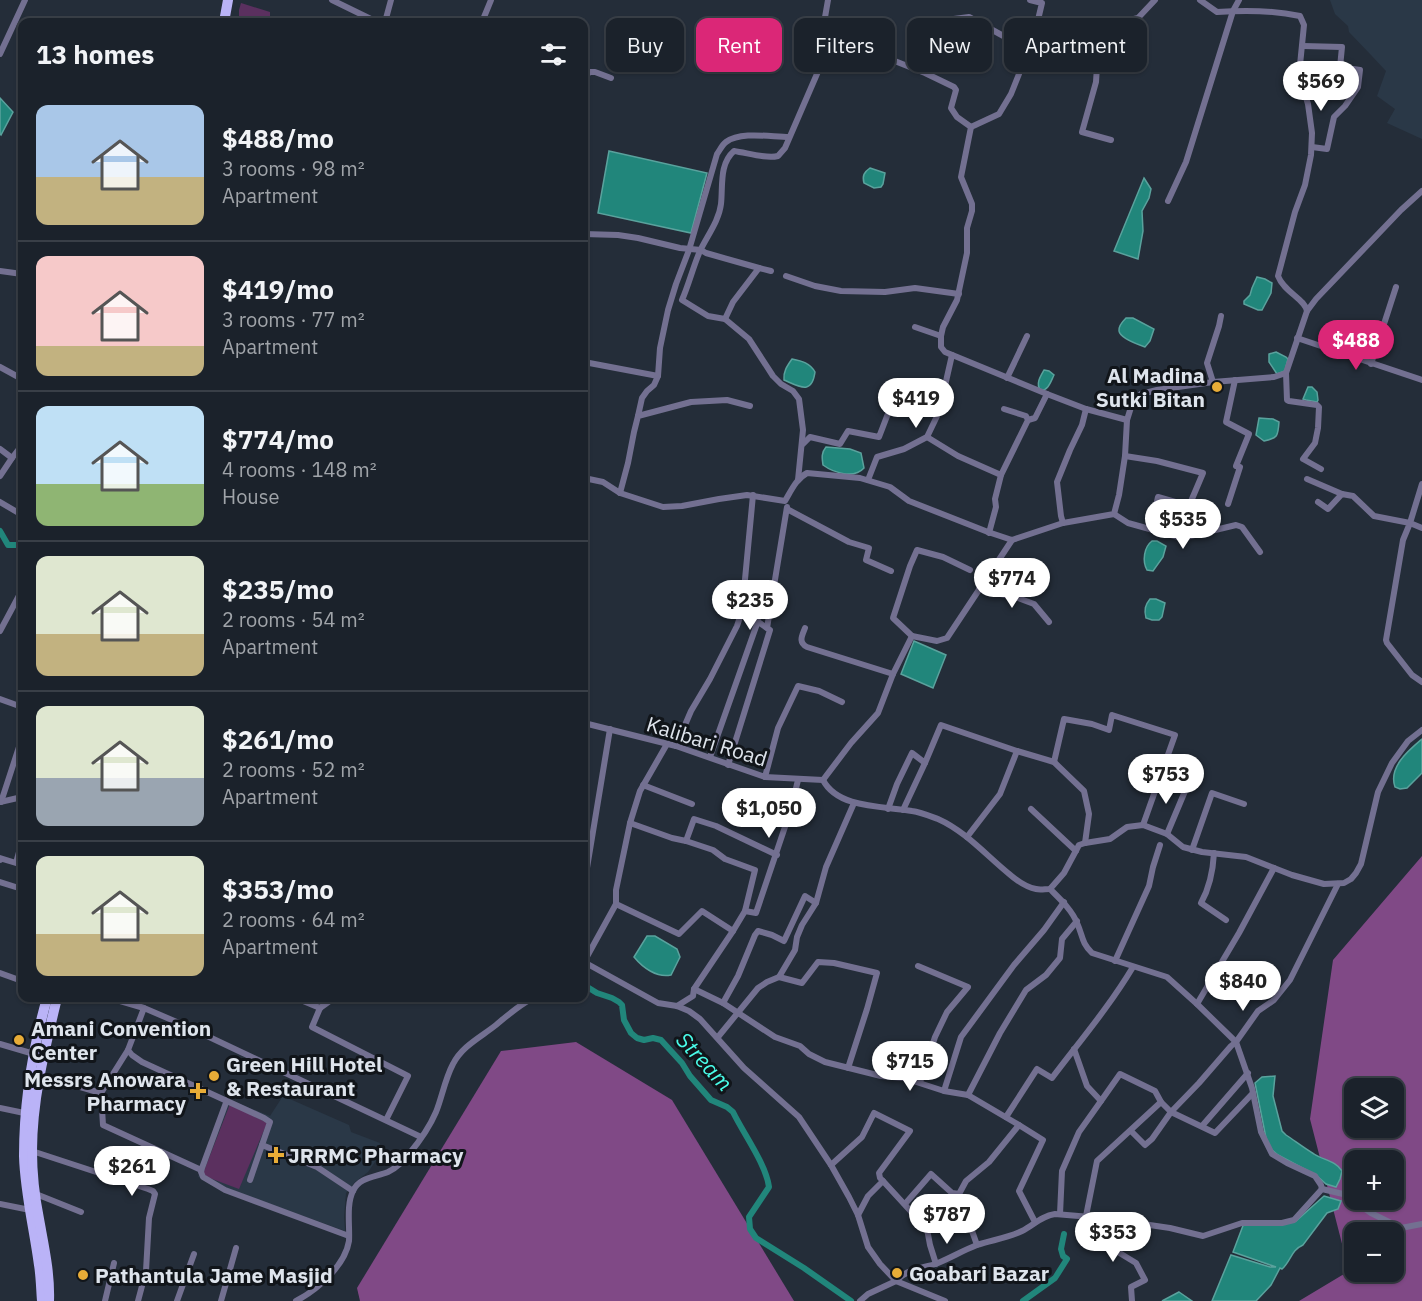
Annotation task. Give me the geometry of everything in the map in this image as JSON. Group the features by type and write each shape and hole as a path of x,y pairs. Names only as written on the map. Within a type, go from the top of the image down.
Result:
{"main road":[{"path":"225,18 228,0"},
{"path":"232,18 234,0"},
{"path":"42,1301 30,1114 39,1075 47,1002"},
{"path":"49,1301 47,1258 30,1210 24,1156 30,1114 34,1054 55,1002"}],"street":[{"path":"0,54 25,0"},
{"path":"332,0 369,18"},
{"path":"386,18 391,0"},
{"path":"484,18 491,0"},
{"path":"825,18 828,0"},
{"path":"1030,0 1042,3 1038,18"},
{"path":"1138,18 1155,0"},
{"path":"1200,0 1217,12 1279,12 1300,16 1304,25 1299,75 1308,104 1312,147 1308,173 1278,276 1280,283 1306,306 1307,311"},
{"path":"1168,201 1186,162 1233,11 1239,0"},
{"path":"1303,46 1342,47 1340,67 1360,70 1358,87 1334,117 1327,149 1312,147"},
{"path":"895,61 954,87 956,90 951,108 957,117 971,127"},
{"path":"588,74 595,72 611,78"},
{"path":"798,480 803,430 799,399 793,391 773,376 749,339 725,319 708,316 682,300 701,250 718,215 723,173 729,155 734,151 768,158 778,156 785,148 818,72"},
{"path":"971,127 999,114 1011,94 1020,72"},
{"path":"1097,72 1082,132 1110,140"},
{"path":"971,127 961,177 972,204 967,228 967,253 959,294 943,327 941,346 945,352 1047,394 1086,409 1127,420"},
{"path":"620,493 642,398 654,385 658,376 665,320 689,250 717,154 725,143 737,136 789,138"},
{"path":"1321,469 1303,459 1315,443 1319,407 1287,400 1286,373 1307,311 1401,210 1422,191"},
{"path":"588,234 618,235 689,250 701,250 771,271"},
{"path":"725,319 734,302 759,268"},
{"path":"0,271 18,273"},
{"path":"786,276 815,286 841,291 885,292 915,288 959,294"},
{"path":"1371,364 1396,287"},
{"path":"1213,382 1208,363 1221,316"},
{"path":"915,327 941,336"},
{"path":"1008,378 1026,336"},
{"path":"1298,338 1422,380"},
{"path":"868,480 877,457 904,449 927,437 939,412 952,355"},
{"path":"588,363 658,376"},
{"path":"0,367 18,377"},
{"path":"1114,514 1125,456 1127,420 1132,404 1141,394 1213,382 1274,377 1286,373"},
{"path":"1228,504 1240,467 1236,466 1249,434 1226,422 1235,380"},
{"path":"989,533 1001,476 1028,420 1038,415 1047,394"},
{"path":"802,444 810,437 840,444 848,431 879,436 894,398 939,412"},
{"path":"638,416 691,402 727,400 750,406"},
{"path":"1004,409 1026,416 1028,420"},
{"path":"1063,523 1057,482 1082,425 1086,409"},
{"path":"927,437 958,456 1001,476"},
{"path":"0,449 12,458"},
{"path":"0,476 18,450"},
{"path":"1125,456 1157,461 1203,473 1190,505 1158,497 1150,529"},
{"path":"767,628 787,508 785,501 801,476 807,472 860,478 890,487 909,501 1012,540 1063,523 1114,514 1128,523 1184,538 1236,525 1242,527 1260,552"},
{"path":"588,479 603,482 620,493 663,507 753,495 785,501"},
{"path":"1307,479 1352,496 1374,516 1410,523 1422,528"},
{"path":"1422,484 1403,540 1386,639 1412,675 1422,682"},
{"path":"1318,502 1328,509 1342,494"},
{"path":"676,746 691,711 737,626 742,611 753,495"},
{"path":"0,502 18,513"},
{"path":"787,508 849,542 869,548 866,560 891,571"},
{"path":"970,570 943,557 917,550 893,618 912,636 937,641 947,638 1012,540"},
{"path":"979,589 1034,604 1049,622"},
{"path":"0,631 18,597"},
{"path":"728,765 771,630 742,611"},
{"path":"710,757 758,621"},
{"path":"805,628 801,641 807,647 893,674"},
{"path":"912,636 893,674 878,713 851,743 823,780 826,787 854,803 888,809 911,810 940,820 967,837 1024,885 1037,890 1050,889 1064,873 1079,845 1110,839 1127,827 1143,825 1167,834 1192,850 1246,857 1324,884 1338,884 1351,879 1364,854 1378,792 1396,757 1408,741 1422,730"},
{"path":"765,777 778,729 798,686 819,691 842,702"},
{"path":"0,699 18,706"},
{"path":"1054,762 1064,719 1109,730 1112,715 1175,735 1143,825"},
{"name":"Kalibari Road","path":"588,724 676,746 765,777 823,780"},
{"path":"903,810 941,725 1054,762 1084,791 1089,814 1085,843"},
{"path":"588,862 610,729"},
{"path":"588,955 615,904 630,823 639,791 667,744"},
{"path":"0,802 18,750"},
{"path":"967,837 1000,794 1017,751"},
{"path":"888,809 912,753 925,762"},
{"path":"745,910 756,913 777,855 798,780"},
{"path":"1167,834 1188,784"},
{"path":"643,785 692,804"},
{"path":"1192,850 1212,793 1244,804"},
{"path":"0,802 18,798"},
{"path":"718,1037 758,988 779,977 795,950 797,937 816,903 826,867 854,803"},
{"path":"1031,809 1076,851"},
{"path":"687,841 694,819 716,826 777,855"},
{"path":"630,823 713,850 725,860 755,870 745,910 733,932 694,989 693,996 677,1006"},
{"path":"1115,961 1149,886 1160,845"},
{"path":"1214,853 1213,872 1201,903 1226,920"},
{"path":"0,860 0,858 16,863 18,856"},
{"path":"1197,1004 1274,868"},
{"path":"0,882 18,888"},
{"path":"1131,1131 1145,1145 1152,1139 1171,1112 1236,1042 1258,1011 1274,1000 1290,980 1338,884"},
{"path":"1050,889 1064,902 1077,921 1085,946 1092,953 1167,977 1236,1042 1248,1073 1261,1132 1272,1154 1287,1164 1315,1176 1322,1185 1322,1189"},
{"path":"723,1003 758,931 784,941 805,896 816,903"},
{"path":"944,1091 961,1037 1064,902"},
{"path":"615,904 679,934 702,911 733,932"},
{"path":"968,1095 1000,1033 1026,990 1046,975 1060,958 1062,939 1077,921"},
{"path":"779,977 802,983 818,962 834,963 876,974 848,1068"},
{"path":"588,964 658,1003 677,1006 700,1019 744,1068 799,1117 831,1165 858,1215 868,1247 880,1264 896,1281 945,1301"},
{"path":"918,966 968,987 947,1012 935,1037 920,1082"},
{"path":"1006,1117 1037,1069 1052,1078 1120,990 1133,967"},
{"path":"0,973 18,980"},
{"path":"694,989 723,1003 775,1037 800,1046 809,1054 825,1062 881,1076 904,1078 944,1091 968,1095 1043,1140 1019,1191 1035,1222"},
{"path":"124,1002 144,1008 268,1064 421,1137"},
{"path":"306,1002 320,1008"},
{"path":"328,1002 320,1008 312,1027 408,1076 386,1120"},
{"path":"296,1301 337,1268 345,1254 353,1191 367,1179 398,1166 410,1153 435,1114 453,1064 468,1045 525,1002"},
{"path":"144,1008 128,1050 101,1093 103,1125 199,1169"},
{"path":"0,1044 34,1054"},
{"path":"1074,1049 1088,1086 1101,1101"},
{"path":"128,1050 142,1062 270,1122 250,1180"},
{"path":"1203,1126 1248,1073"},
{"path":"1060,1214 1062,1170 1079,1132 1120,1074 1155,1091 1161,1102 1171,1112 1215,1132 1253,1093"},
{"path":"39,1075 101,1093"},
{"path":"227,1100 202,1168 202,1177 225,1190 349,1236"},
{"path":"1086,1216 1097,1161 1161,1102"},
{"path":"0,1108 30,1114"},
{"path":"831,1165 862,1137 874,1113 910,1131 879,1173 880,1178 927,1229 936,1264"},
{"path":"977,1245 959,1194 966,1181 989,1162 1019,1125"},
{"path":"262,1145 317,1167 353,1191"},
{"path":"32,1151 153,1191 155,1194 149,1218 146,1271 138,1301"},
{"path":"905,1204 931,1174 952,1193 959,1194"},
{"path":"858,1215 868,1196 883,1181"},
{"path":"860,1301 868,1294 896,1281 902,1274 921,1266 936,1264 977,1245 1023,1230 1048,1215 1060,1214 1119,1220 1203,1236 1242,1223 1282,1223 1294,1220 1322,1189"},
{"path":"1322,1189 1343,1194 1371,1213 1401,1228 1422,1224"},
{"path":"36,1194 81,1212"},
{"path":"0,1204 30,1210"},
{"path":"1119,1220 1113,1249 1136,1263 1145,1280 1131,1287 1132,1301"},
{"path":"221,1301 236,1248"},
{"path":"177,1301 194,1254"},
{"path":"105,1301 114,1263"}],"shaded area":[{"path":"1330,0 1422,0 1422,139 1387,123 1395,109 1377,96 1386,71 1349,32 1348,26 1335,14"},
{"path":"241,3 270,12 270,18 239,18"},
{"path":"0,98 13,112 1,135 0,134"},
{"path":"609,151 707,173 691,233 598,213"},
{"path":"870,168 885,173 881,187 874,188 864,183 864,174"},
{"path":"1144,178 1151,189 1142,211 1143,231 1138,259 1114,251"},
{"path":"1257,277 1272,283 1271,293 1262,310 1244,304"},
{"path":"1126,318 1133,318 1154,329 1145,347 1120,334 1119,327"},
{"path":"1276,352 1288,359 1285,371 1277,374 1269,362 1269,354"},
{"path":"792,359 811,366 815,372 811,384 800,387 784,380 785,372"},
{"path":"1044,370 1054,375 1047,388 1040,390 1038,382"},
{"path":"1308,387 1312,387 1317,392 1317,402 1303,399"},
{"path":"1259,418 1279,422 1278,433 1275,437 1264,441 1256,435"},
{"path":"826,447 850,449 861,453 864,468 850,474 828,468 823,465 822,460"},
{"path":"1152,541 1166,546 1163,557 1153,571 1147,570 1144,558 1147,547"},
{"path":"1150,599 1165,603 1162,617 1159,620 1146,618 1145,608"},
{"path":"914,641 946,655 933,688 901,674"},
{"path":"1422,739 1422,773 1407,788 1395,787 1394,773 1397,766"},
{"path":"1422,856 1422,1301 1299,1301 1344,1274 1344,1282 1404,1282 1404,1222 1344,1222 1344,1252 1310,1119 1333,960"},
{"path":"647,936 655,936 677,949 680,957 671,975 661,975 651,971 634,957"},
{"path":"576,1042 672,1100 794,1301 360,1301 357,1288 501,1051"},
{"path":"1275,1076 1273,1096 1282,1131 1310,1152 1333,1163 1342,1171 1336,1187 1326,1184 1316,1175 1278,1155 1267,1143 1255,1083 1262,1077"},
{"path":"283,1096 349,1125 351,1132 380,1143 377,1159 368,1172 346,1193 345,1231 198,1177 230,1100 270,1116"},
{"path":"230,1104 267,1123 239,1189 204,1174"},
{"path":"1324,1196 1341,1201 1338,1209 1327,1213 1303,1245 1296,1250 1282,1269 1280,1268 1271,1285 1256,1301 1212,1301 1231,1255 1276,1267 1233,1252 1244,1223 1296,1221"},
{"path":"1179,1292 1192,1301 1162,1301"}],"waterway":[{"path":"0,531 8,545 18,545"},
{"name":"Stream","path":"588,987 619,1002 622,1005 624,1020 631,1033 644,1040 653,1038 661,1040 711,1100 733,1112 759,1159 769,1187 749,1217 750,1229 756,1238 851,1301"},
{"path":"1023,1301 1055,1278 1067,1259 1063,1256 1061,1249 1064,1234"}],"place":[{"name":"Al Madina Sutki Bitan","path":"1217,387"},
{"name":"Amani Convention Center","path":"19,1040"},
{"name":"Green Hill Hotel & Restaurant","path":"214,1076"},
{"name":"Messrs Anowara Pharmacy","path":"198,1091"},
{"name":"JRRMC Pharmacy","path":"276,1155"},
{"name":"Goabari Bazar","path":"897,1273"},
{"name":"Pathantula Jame Masjid","path":"83,1275"}]}
